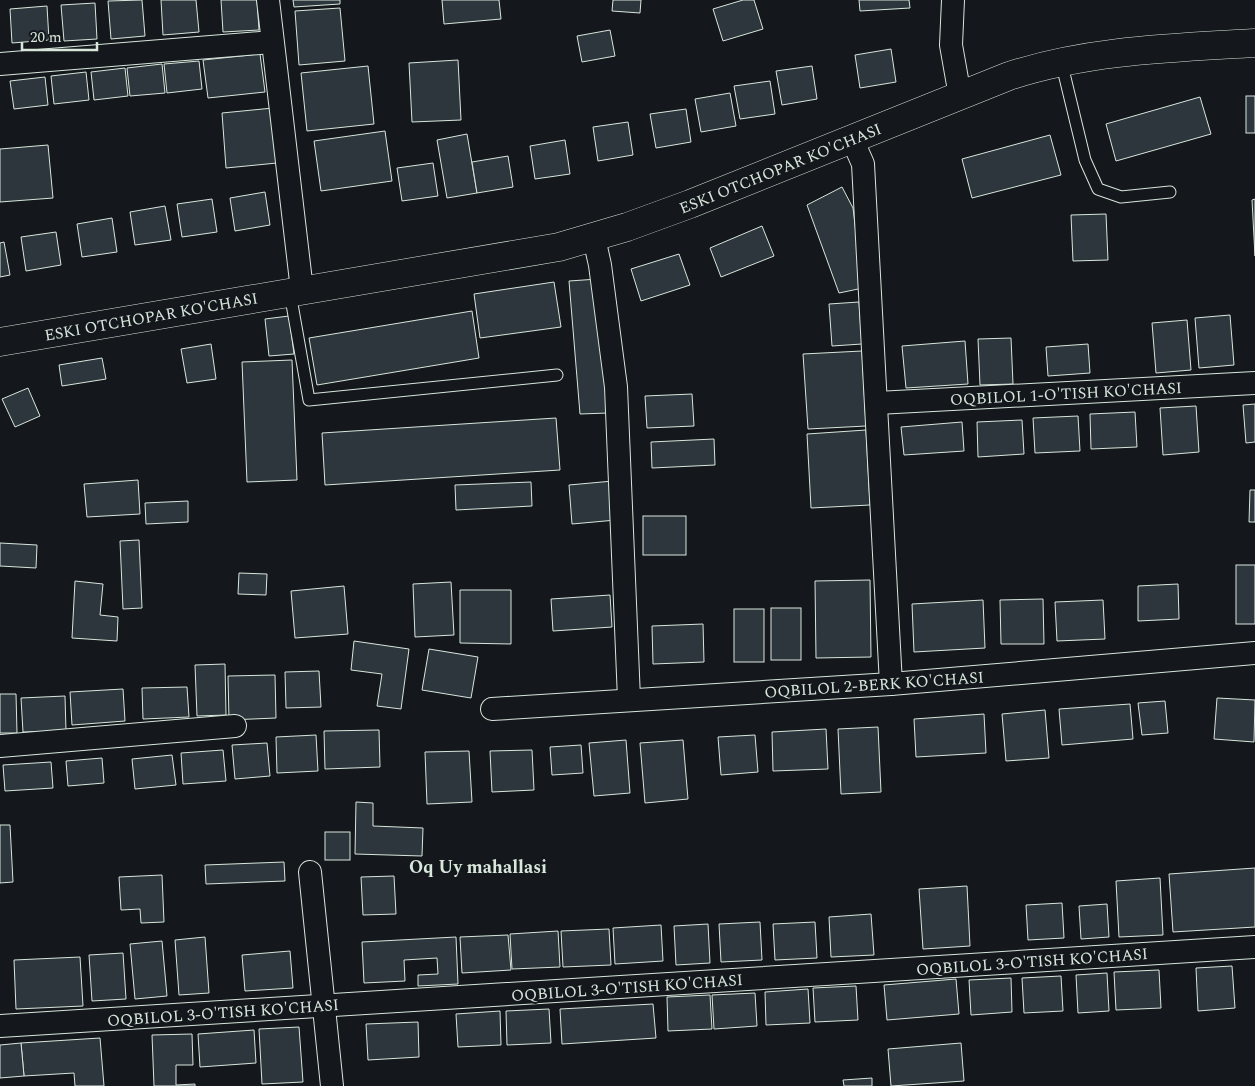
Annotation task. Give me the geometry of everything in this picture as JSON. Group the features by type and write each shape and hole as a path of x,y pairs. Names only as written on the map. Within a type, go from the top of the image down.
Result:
{"street":[{"path":"268,0 296,291"},
{"path":"953,0 951,45 960,96"},
{"path":"0,64 272,42"},
{"name":"ESKI OTCHOPAR KO'CHASI","path":"0,342 522,254 594,238 683,207 1016,74 1061,61 1124,52 1255,43"},
{"path":"852,139 863,164 891,684"},
{"path":"594,238 600,265 616,387 629,699"},
{"name":"OQBILOL 1-O'TISH KO'CHASI","path":"877,403 1255,383"},
{"name":"OQBILOL 2-BERK KO'CHASI","path":"492,709 891,684 1255,653"},
{"path":"0,746 235,726"},
{"path":"310,872 332,1086"},
{"name":"OQBILOL 3-O'TISH KO'CHASI","path":"0,1026 1255,947"}],"lane":[{"path":"1061,61 1085,160 1098,188 1121,197 1170,192"},
{"path":"296,291 309,400 557,375"}],"building":[{"path":"142,0 145,36 111,39 108,1"},
{"path":"161,0 196,0 199,32 163,35"},
{"path":"221,0 257,0 259,30 223,32"},
{"path":"293,0 340,0 340,4 294,7"},
{"path":"442,0 499,0 501,19 444,24"},
{"path":"613,0 641,0 640,13 612,11"},
{"path":"743,0 754,0 763,29 723,41 713,9"},
{"path":"859,0 909,0 910,8 860,11"},
{"path":"95,3 97,39 64,41 61,5"},
{"path":"47,6 49,40 12,43 10,9"},
{"path":"340,8 345,61 299,65 295,11"},
{"path":"610,30 615,56 582,62 577,36"},
{"path":"891,49 896,82 860,88 855,55"},
{"path":"260,54 265,92 208,98 203,60"},
{"path":"458,60 461,120 412,122 409,63"},
{"path":"199,61 202,89 167,93 164,64"},
{"path":"162,64 165,93 130,96 127,68"},
{"path":"368,66 374,124 307,131 301,73"},
{"path":"812,66 817,99 782,105 776,71"},
{"path":"125,68 128,96 94,100 91,72"},
{"path":"86,72 89,100 54,104 51,76"},
{"path":"45,77 48,105 14,109 10,81"},
{"path":"770,81 775,114 740,119 734,86"},
{"path":"730,93 736,126 701,132 695,99"},
{"path":"1246,96 1255,96 1255,133 1246,133"},
{"path":"1200,97 1211,134 1116,161 1106,124"},
{"path":"273,108 277,163 226,168 222,113"},
{"path":"686,109 691,142 656,148 650,114"},
{"path":"628,122 633,155 598,161 593,127"},
{"path":"385,131 392,181 321,191 314,141"},
{"path":"467,134 477,193 447,198 437,140"},
{"path":"1050,135 1061,175 972,198 962,159"},
{"path":"565,140 570,174 535,179 530,146"},
{"path":"48,145 53,198 0,202 0,149"},
{"path":"508,156 513,187 477,193 472,162"},
{"path":"433,163 438,196 402,201 397,168"},
{"path":"842,187 853,208 863,288 839,293 807,205"},
{"path":"265,192 270,225 235,231 230,198"},
{"path":"212,199 217,232 182,237 177,204"},
{"path":"1255,199 1255,256 1252,200"},
{"path":"165,206 171,240 135,245 130,212"},
{"path":"1106,214 1108,260 1073,261 1071,215"},
{"path":"112,218 117,252 82,257 77,224"},
{"path":"762,226 774,256 721,277 710,248"},
{"path":"56,232 61,265 26,271 21,237"},
{"path":"4,242 10,275 0,277 0,243"},
{"path":"679,254 690,285 641,301 631,269"},
{"path":"598,279 608,413 580,414 569,281"},
{"path":"554,282 561,327 480,338 474,294"},
{"path":"859,302 862,344 832,346 829,304"},
{"path":"472,311 479,358 317,385 309,338"},
{"path":"1230,315 1234,365 1199,368 1195,318"},
{"path":"289,316 294,354 269,356 265,319"},
{"path":"1187,320 1191,370 1156,373 1152,323"},
{"path":"1011,338 1013,384 980,385 978,339"},
{"path":"965,341 968,384 906,388 902,346"},
{"path":"211,344 216,379 187,383 181,349"},
{"path":"1088,344 1090,373 1048,376 1046,347"},
{"path":"862,351 866,426 808,429 803,354"},
{"path":"102,358 106,379 62,386 59,365"},
{"path":"292,360 297,480 247,482 242,362"},
{"path":"28,388 40,416 15,427 2,399"},
{"path":"692,394 694,426 647,428 645,396"},
{"path":"1255,404 1255,442 1246,443 1243,405"},
{"path":"1196,406 1199,452 1163,455 1160,408"},
{"path":"1135,412 1137,447 1091,449 1090,414"},
{"path":"1078,416 1080,451 1035,453 1033,418"},
{"path":"556,418 560,470 325,485 322,433"},
{"path":"1022,420 1024,454 978,457 977,422"},
{"path":"962,422 964,451 904,455 901,427"},
{"path":"866,430 870,505 811,508 807,434"},
{"path":"714,439 715,465 652,468 651,442"},
{"path":"138,480 140,514 87,517 84,484"},
{"path":"613,481 616,520 572,524 569,485"},
{"path":"531,482 532,506 456,510 455,485"},
{"path":"1250,490 1255,490 1255,522 1249,522"},
{"path":"188,501 188,522 146,524 145,503"},
{"path":"643,516 686,516 686,555 643,555"},
{"path":"139,540 142,608 123,609 120,541"},
{"path":"0,543 37,545 36,568 0,566"},
{"path":"1236,565 1255,565 1255,624 1236,624"},
{"path":"239,573 267,574 266,595 238,594"},
{"path":"870,580 871,657 816,658 815,581"},
{"path":"75,581 103,584 100,615 118,617 117,641 72,638"},
{"path":"451,582 454,635 415,637 413,584"},
{"path":"1178,584 1179,619 1138,621 1138,586"},
{"path":"344,586 348,634 295,638 291,591"},
{"path":"460,590 511,590 511,644 460,643"},
{"path":"610,595 612,627 553,631 551,599"},
{"path":"1043,599 1044,644 1001,644 1000,600"},
{"path":"983,600 985,648 914,652 912,604"},
{"path":"1103,600 1105,639 1057,641 1055,602"},
{"path":"771,608 801,608 801,660 771,660"},
{"path":"734,609 764,609 764,662 734,662"},
{"path":"703,624 704,662 653,664 652,626"},
{"path":"354,641 409,649 401,709 377,706 382,674 351,670"},
{"path":"429,649 478,657 471,698 422,690"},
{"path":"225,664 226,715 197,716 195,665"},
{"path":"319,671 321,707 286,708 285,672"},
{"path":"275,675 276,718 229,720 228,676"},
{"path":"187,687 189,717 143,719 142,688"},
{"path":"123,689 125,721 72,725 70,692"},
{"path":"0,694 16,694 17,733 0,733"},
{"path":"65,696 66,731 23,732 21,698"},
{"path":"1217,698 1255,700 1254,742 1214,739"},
{"path":"1165,701 1168,733 1142,735 1138,703"},
{"path":"1130,704 1133,739 1062,745 1059,709"},
{"path":"1045,710 1049,758 1006,761 1002,714"},
{"path":"984,714 986,753 916,757 914,719"},
{"path":"878,727 881,792 841,794 838,729"},
{"path":"826,729 828,769 773,771 772,732"},
{"path":"379,730 380,767 325,769 324,731"},
{"path":"316,735 318,771 277,773 276,737"},
{"path":"755,735 758,772 721,775 718,737"},
{"path":"626,740 630,793 594,796 589,743"},
{"path":"683,740 688,799 645,803 640,743"},
{"path":"267,743 270,776 235,779 232,745"},
{"path":"581,745 583,773 552,775 550,747"},
{"path":"223,750 226,781 183,784 181,753"},
{"path":"532,750 534,790 492,792 490,751"},
{"path":"469,751 472,802 427,804 425,752"},
{"path":"172,755 176,785 135,789 132,759"},
{"path":"102,758 104,783 68,786 66,761"},
{"path":"51,762 53,788 5,791 3,765"},
{"path":"356,802 373,803 373,826 423,828 422,856 355,854"},
{"path":"0,825 10,825 13,882 0,883"},
{"path":"325,832 350,832 350,860 325,860"},
{"path":"284,862 285,881 206,884 205,865"},
{"path":"1255,868 1255,927 1173,932 1169,874"},
{"path":"162,875 164,922 141,923 140,909 121,910 119,877"},
{"path":"394,876 396,914 363,915 361,877"},
{"path":"1160,878 1163,935 1119,937 1116,881"},
{"path":"967,886 970,946 923,949 919,889"},
{"path":"1062,903 1064,938 1028,940 1026,905"},
{"path":"1107,904 1109,937 1081,939 1079,906"},
{"path":"871,914 874,955 831,957 829,917"},
{"path":"760,922 762,960 721,962 719,924"},
{"path":"815,922 817,958 775,960 773,924"},
{"path":"708,924 710,963 676,965 674,926"},
{"path":"661,925 663,961 615,964 613,928"},
{"path":"609,929 611,965 563,967 561,931"},
{"path":"558,931 560,967 512,969 510,934"},
{"path":"508,935 511,970 462,973 460,937"},
{"path":"205,937 209,993 179,995 175,940"},
{"path":"456,937 458,984 418,986 418,975 438,974 437,958 404,960 405,981 364,983 362,942"},
{"path":"162,941 167,996 135,999 130,944"},
{"path":"290,951 293,988 245,991 242,955"},
{"path":"123,953 126,999 92,1001 89,955"},
{"path":"80,957 83,1006 16,1009 14,960"},
{"path":"1232,966 1235,1008 1198,1011 1196,968"},
{"path":"1159,970 1161,1008 1116,1010 1114,972"},
{"path":"1107,973 1109,1011 1078,1013 1076,975"},
{"path":"1061,976 1063,1011 1024,1013 1022,978"},
{"path":"1011,978 1012,1012 971,1015 969,980"},
{"path":"956,979 959,1014 887,1020 884,985"},
{"path":"856,986 858,1020 815,1022 813,988"},
{"path":"808,989 810,1023 766,1025 765,992"},
{"path":"755,993 757,1026 714,1029 712,995"},
{"path":"710,995 712,1029 668,1031 667,997"},
{"path":"653,1004 656,1038 562,1044 560,1009"},
{"path":"549,1009 551,1043 507,1045 506,1011"},
{"path":"500,1011 501,1045 458,1047 456,1014"},
{"path":"418,1022 419,1057 368,1060 366,1024"},
{"path":"299,1027 303,1082 262,1084 259,1029"},
{"path":"254,1030 256,1063 200,1067 198,1034"},
{"path":"192,1034 193,1065 176,1065 176,1085 195,1084 195,1086 154,1086 152,1035"},
{"path":"100,1038 104,1086 75,1086 74,1073 24,1076 21,1043"},
{"path":"21,1043 24,1076 0,1078 0,1045"},
{"path":"961,1043 964,1081 891,1086 888,1049"},
{"path":"872,1078 872,1086 844,1086 843,1080"}],"district":[{"name":"Oq Uy mahallasi","path":"478,867"}]}
